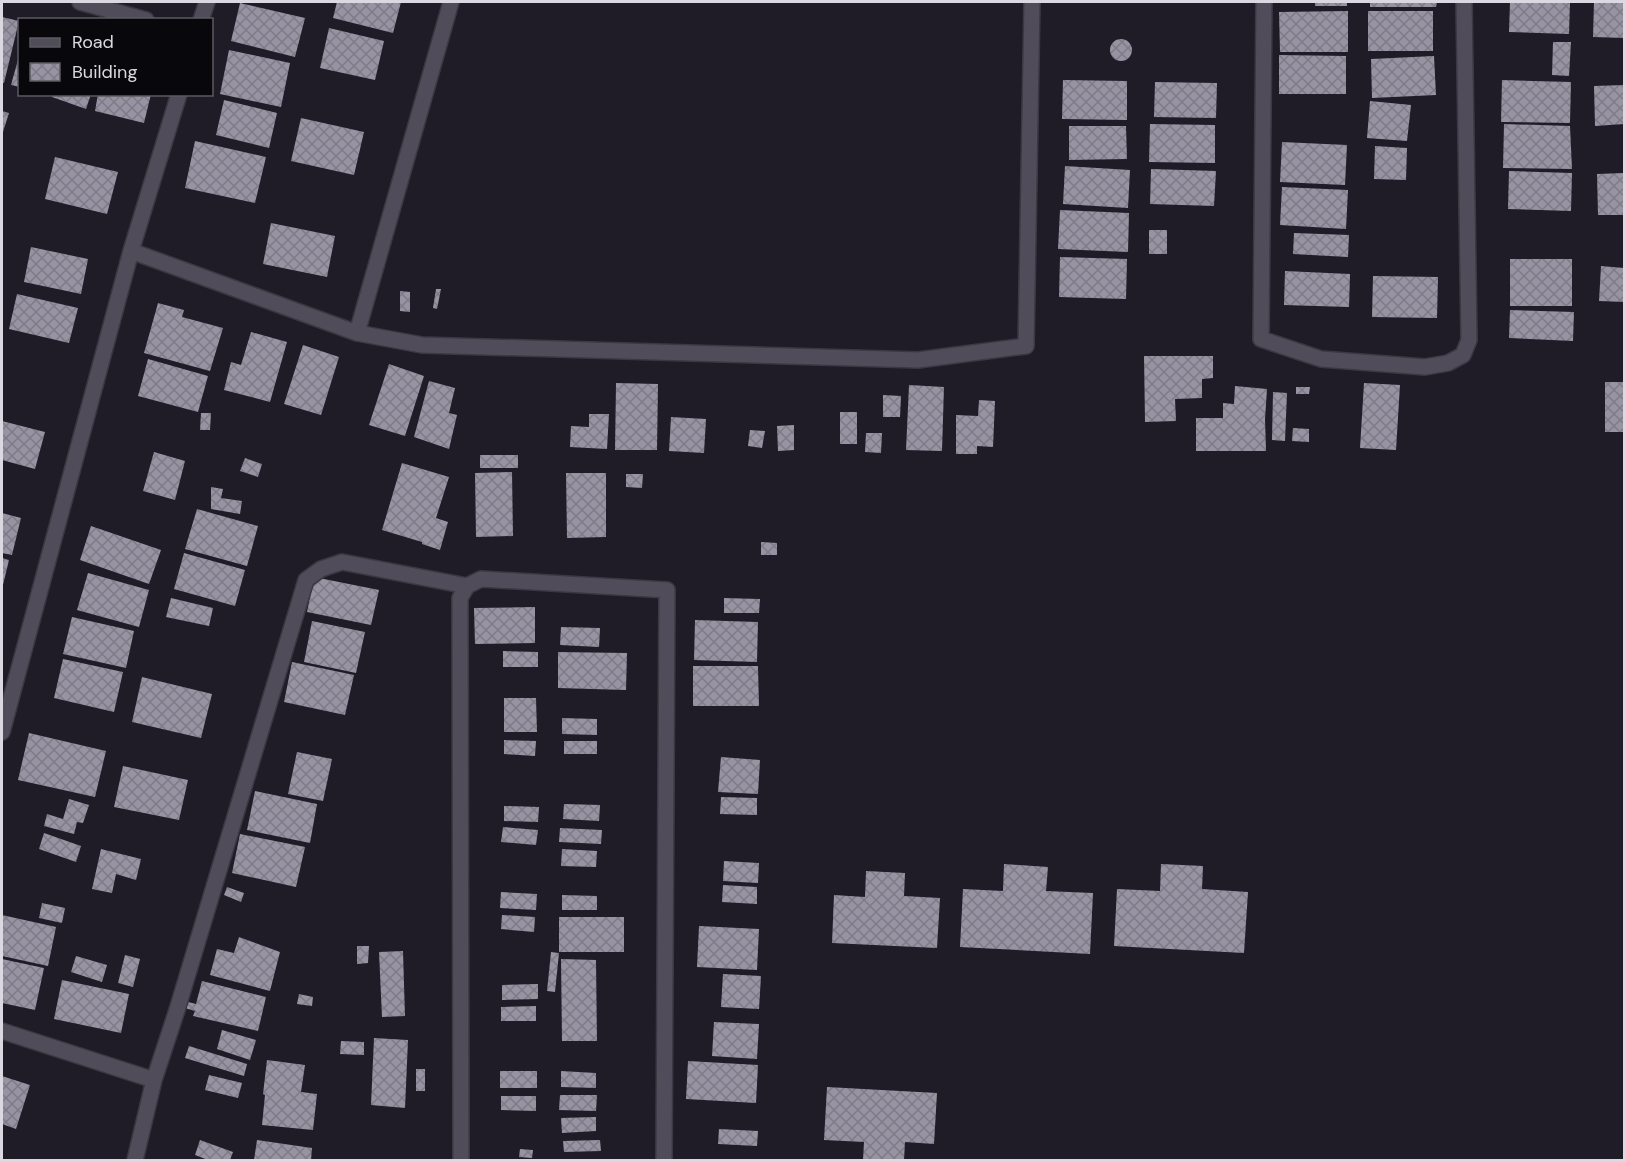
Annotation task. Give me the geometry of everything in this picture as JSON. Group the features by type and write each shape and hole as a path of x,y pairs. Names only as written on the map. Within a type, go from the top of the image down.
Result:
{"street":[{"path":"80,2 139,18"},
{"path":"202,18 207,2"},
{"path":"357,333 451,2"},
{"path":"131,251 357,333 422,345 918,360 1026,346 1032,2"},
{"path":"1264,2 1261,339 1321,359 1425,367 1448,363 1463,355 1469,340 1464,2"},
{"path":"2,732 8,678 131,251 178,96"},
{"path":"135,1161 154,1080 306,580 321,569 342,562 467,586"},
{"path":"461,1161 460,598 467,586 481,579 667,590 664,1161"},
{"path":"2,1031 154,1080"}],"building":[{"path":"337,2 401,2 393,33 333,18"},
{"path":"1315,2 1347,2 1347,6 1315,6"},
{"path":"1370,2 1437,2 1436,7 1370,7"},
{"path":"1510,2 1570,2 1569,34 1509,32"},
{"path":"1594,2 1624,2 1624,38 1593,37"},
{"path":"240,3 305,18 295,57 231,41"},
{"path":"1348,11 1348,52 1280,52 1279,12"},
{"path":"1368,11 1433,11 1433,51 1368,51"},
{"path":"2,17 18,21 18,25 4,83 2,82"},
{"path":"329,28 384,41 375,80 320,68"},
{"path":"1121,39 1129,42 1132,50 1129,58 1121,61 1113,58 1110,50 1113,42"},
{"path":"1553,42 1571,42 1569,76 1552,75"},
{"path":"229,50 290,63 281,107 220,94"},
{"path":"1279,55 1346,56 1346,94 1279,94"},
{"path":"1434,56 1436,95 1372,98 1371,59"},
{"path":"18,60 18,87 11,85"},
{"path":"1063,80 1127,81 1127,120 1062,119"},
{"path":"1502,80 1571,82 1570,123 1501,122"},
{"path":"1155,82 1217,83 1216,118 1154,117"},
{"path":"1624,85 1624,124 1595,126 1594,86"},
{"path":"52,96 90,96 86,109"},
{"path":"98,96 151,96 144,123 95,111"},
{"path":"224,100 277,113 269,148 216,135"},
{"path":"1370,101 1411,105 1407,141 1367,138"},
{"path":"2,111 9,113 2,135"},
{"path":"301,118 364,132 354,175 291,161"},
{"path":"1150,124 1215,125 1215,163 1149,162"},
{"path":"1504,124 1570,126 1572,169 1503,168"},
{"path":"1069,126 1126,126 1127,159 1069,160"},
{"path":"195,141 266,157 255,203 185,188"},
{"path":"1282,142 1347,145 1345,185 1280,182"},
{"path":"1375,146 1407,148 1406,180 1374,179"},
{"path":"55,157 118,172 107,214 45,199"},
{"path":"1065,166 1130,170 1128,208 1063,204"},
{"path":"1151,169 1216,171 1214,206 1150,204"},
{"path":"1509,171 1572,173 1571,211 1508,209"},
{"path":"1624,173 1624,215 1598,215 1597,174"},
{"path":"1282,187 1348,190 1346,229 1280,225"},
{"path":"1060,210 1129,213 1128,252 1058,249"},
{"path":"271,223 335,236 327,277 263,264"},
{"path":"1149,230 1167,230 1167,254 1149,254"},
{"path":"1294,233 1349,235 1348,257 1293,254"},
{"path":"31,247 88,259 81,294 24,282"},
{"path":"1060,257 1127,259 1126,299 1059,297"},
{"path":"1510,259 1572,259 1572,306 1510,306"},
{"path":"1601,266 1624,268 1624,302 1599,301"},
{"path":"1285,271 1350,274 1349,307 1284,305"},
{"path":"1373,276 1438,277 1437,318 1372,317"},
{"path":"436,289 441,289 437,309 433,308"},
{"path":"400,291 410,292 410,312 400,311"},
{"path":"17,294 78,308 69,343 9,329"},
{"path":"158,303 184,310 182,317 223,328 210,371 144,353"},
{"path":"1510,310 1574,312 1573,341 1509,338"},
{"path":"251,332 287,342 270,402 224,390 231,362 241,365"},
{"path":"303,345 339,357 321,415 284,404"},
{"path":"1144,356 1213,356 1213,378 1202,379 1202,398 1175,399 1176,421 1145,422"},
{"path":"148,359 208,376 198,412 138,396"},
{"path":"389,364 424,376 405,436 369,425"},
{"path":"429,381 455,388 449,413 457,415 449,449 414,437"},
{"path":"1605,382 1624,382 1624,432 1605,432"},
{"path":"616,383 658,384 657,450 615,450"},
{"path":"1364,383 1400,385 1396,450 1360,448"},
{"path":"909,385 944,387 942,451 906,450"},
{"path":"1235,386 1267,389 1266,451 1196,451 1196,418 1223,418 1223,403 1234,404"},
{"path":"1296,387 1310,387 1309,394 1296,394"},
{"path":"1273,392 1287,393 1285,441 1272,440"},
{"path":"883,395 901,396 900,417 883,417"},
{"path":"979,400 995,401 993,447 977,446 977,454 956,454 956,415 978,416"},
{"path":"840,412 857,412 857,444 840,444"},
{"path":"201,413 211,413 210,430 200,430"},
{"path":"589,414 609,414 607,449 570,447 571,426 589,427"},
{"path":"671,417 706,419 704,453 669,451"},
{"path":"2,421 45,432 35,469 2,460"},
{"path":"794,425 794,450 778,451 777,426"},
{"path":"1293,428 1309,429 1309,442 1292,441"},
{"path":"750,430 765,431 762,448 748,446"},
{"path":"866,433 882,433 881,453 865,452"},
{"path":"154,452 185,461 175,500 143,491"},
{"path":"480,455 518,455 518,468 480,468"},
{"path":"245,458 262,464 258,477 240,471"},
{"path":"402,463 449,477 436,518 448,522 440,550 382,530"},
{"path":"512,472 513,536 476,537 475,473"},
{"path":"566,473 606,473 606,537 567,538"},
{"path":"626,474 643,474 642,488 626,487"},
{"path":"211,487 223,489 221,498 242,501 240,514 211,509"},
{"path":"197,509 258,526 247,566 185,549"},
{"path":"2,513 21,518 12,555 2,553"},
{"path":"91,526 161,550 149,584 80,560"},
{"path":"761,542 777,543 777,555 761,555"},
{"path":"184,553 245,570 235,606 174,589"},
{"path":"2,558 9,560 2,589"},
{"path":"88,573 149,590 139,627 77,610"},
{"path":"314,577 379,590 371,625 307,612"},
{"path":"171,598 213,608 209,626 166,617"},
{"path":"724,598 760,599 759,613 724,613"},
{"path":"535,607 535,643 475,644 474,608"},
{"path":"72,617 134,631 126,668 63,654"},
{"path":"695,620 758,622 757,662 694,660"},
{"path":"312,621 365,632 356,673 304,662"},
{"path":"561,627 600,628 599,647 560,645"},
{"path":"503,651 538,652 538,667 503,667"},
{"path":"558,652 627,653 626,690 558,688"},
{"path":"63,659 123,672 114,712 54,698"},
{"path":"292,662 354,675 345,715 284,702"},
{"path":"693,666 758,666 759,706 693,706"},
{"path":"142,677 212,694 201,738 132,722"},
{"path":"504,698 536,698 537,732 504,732"},
{"path":"562,718 597,719 597,735 562,734"},
{"path":"29,733 106,751 95,797 18,780"},
{"path":"504,740 536,741 535,756 504,754"},
{"path":"564,741 597,741 597,754 564,754"},
{"path":"297,752 332,759 323,801 288,794"},
{"path":"721,757 760,760 758,794 718,792"},
{"path":"123,766 188,780 179,820 114,807"},
{"path":"255,791 317,804 310,843 247,830"},
{"path":"721,797 757,798 757,815 720,814"},
{"path":"69,799 89,805 83,823 77,822 74,834 44,826 47,814 63,819"},
{"path":"564,804 600,805 599,821 563,819"},
{"path":"504,806 539,807 538,822 504,821"},
{"path":"503,827 538,830 536,845 501,842"},
{"path":"560,828 602,830 601,844 559,842"},
{"path":"44,833 81,846 76,862 39,849"},
{"path":"240,834 305,847 296,887 232,873"},
{"path":"101,849 141,859 136,880 116,874 112,893 92,889"},
{"path":"562,849 597,851 596,867 561,866"},
{"path":"724,861 759,863 758,883 723,881"},
{"path":"1004,864 1048,867 1046,891 1093,893 1090,954 960,947 963,889 1003,891"},
{"path":"1161,864 1203,866 1202,889 1248,892 1244,953 1114,946 1117,889 1160,891"},
{"path":"866,871 905,873 904,896 940,898 937,948 832,943 834,895 865,897"},
{"path":"723,885 757,887 757,904 722,902"},
{"path":"227,887 244,893 241,902 224,895"},
{"path":"501,892 537,894 536,910 500,908"},
{"path":"562,895 597,896 597,910 562,910"},
{"path":"42,903 65,908 62,923 39,918"},
{"path":"2,915 56,927 48,966 2,956"},
{"path":"502,915 535,917 534,932 501,929"},
{"path":"559,917 624,917 624,952 559,952"},
{"path":"699,926 759,929 757,970 697,967"},
{"path":"239,937 280,952 270,991 210,975 217,949 234,953"},
{"path":"357,946 369,946 368,963 357,964"},
{"path":"403,951 405,1016 382,1017 379,952"},
{"path":"551,952 559,953 555,992 547,991"},
{"path":"125,955 140,959 133,987 118,983"},
{"path":"76,956 107,965 102,982 71,972"},
{"path":"2,959 44,968 35,1010 2,1003"},
{"path":"561,959 596,960 597,1041 562,1041"},
{"path":"723,974 761,976 759,1009 721,1007"},
{"path":"62,980 129,994 121,1033 54,1019"},
{"path":"202,981 266,997 258,1031 193,1016 195,1011 178,1006 180,1000 196,1004"},
{"path":"538,984 538,999 502,1000 502,985"},
{"path":"299,994 313,997 312,1006 297,1004"},
{"path":"536,1006 536,1021 501,1021 501,1007"},
{"path":"714,1022 759,1024 757,1059 712,1056"},
{"path":"222,1030 256,1040 250,1060 217,1049"},
{"path":"374,1038 408,1040 405,1108 371,1105"},
{"path":"341,1041 364,1042 364,1055 340,1054"},
{"path":"189,1046 247,1064 244,1076 185,1058"},
{"path":"267,1060 305,1065 301,1092 317,1094 313,1130 262,1125"},
{"path":"688,1061 758,1065 756,1103 686,1099"},
{"path":"416,1069 425,1069 425,1091 416,1091"},
{"path":"500,1071 537,1071 537,1088 500,1088"},
{"path":"561,1071 596,1073 596,1088 561,1087"},
{"path":"209,1075 242,1083 238,1098 205,1090"},
{"path":"2,1076 30,1085 16,1129 2,1124"},
{"path":"827,1087 937,1093 934,1144 905,1142 904,1160 863,1160 864,1142 824,1140"},
{"path":"560,1095 597,1095 596,1111 559,1110"},
{"path":"501,1096 536,1096 536,1111 501,1110"},
{"path":"596,1117 596,1131 562,1133 561,1118"},
{"path":"719,1129 758,1131 757,1146 718,1144"},
{"path":"200,1140 233,1152 230,1160 208,1160 195,1155"},
{"path":"257,1140 312,1148 311,1160 254,1160"},
{"path":"600,1140 601,1151 564,1152 563,1141"},
{"path":"520,1149 533,1150 532,1158 519,1157"}]}
